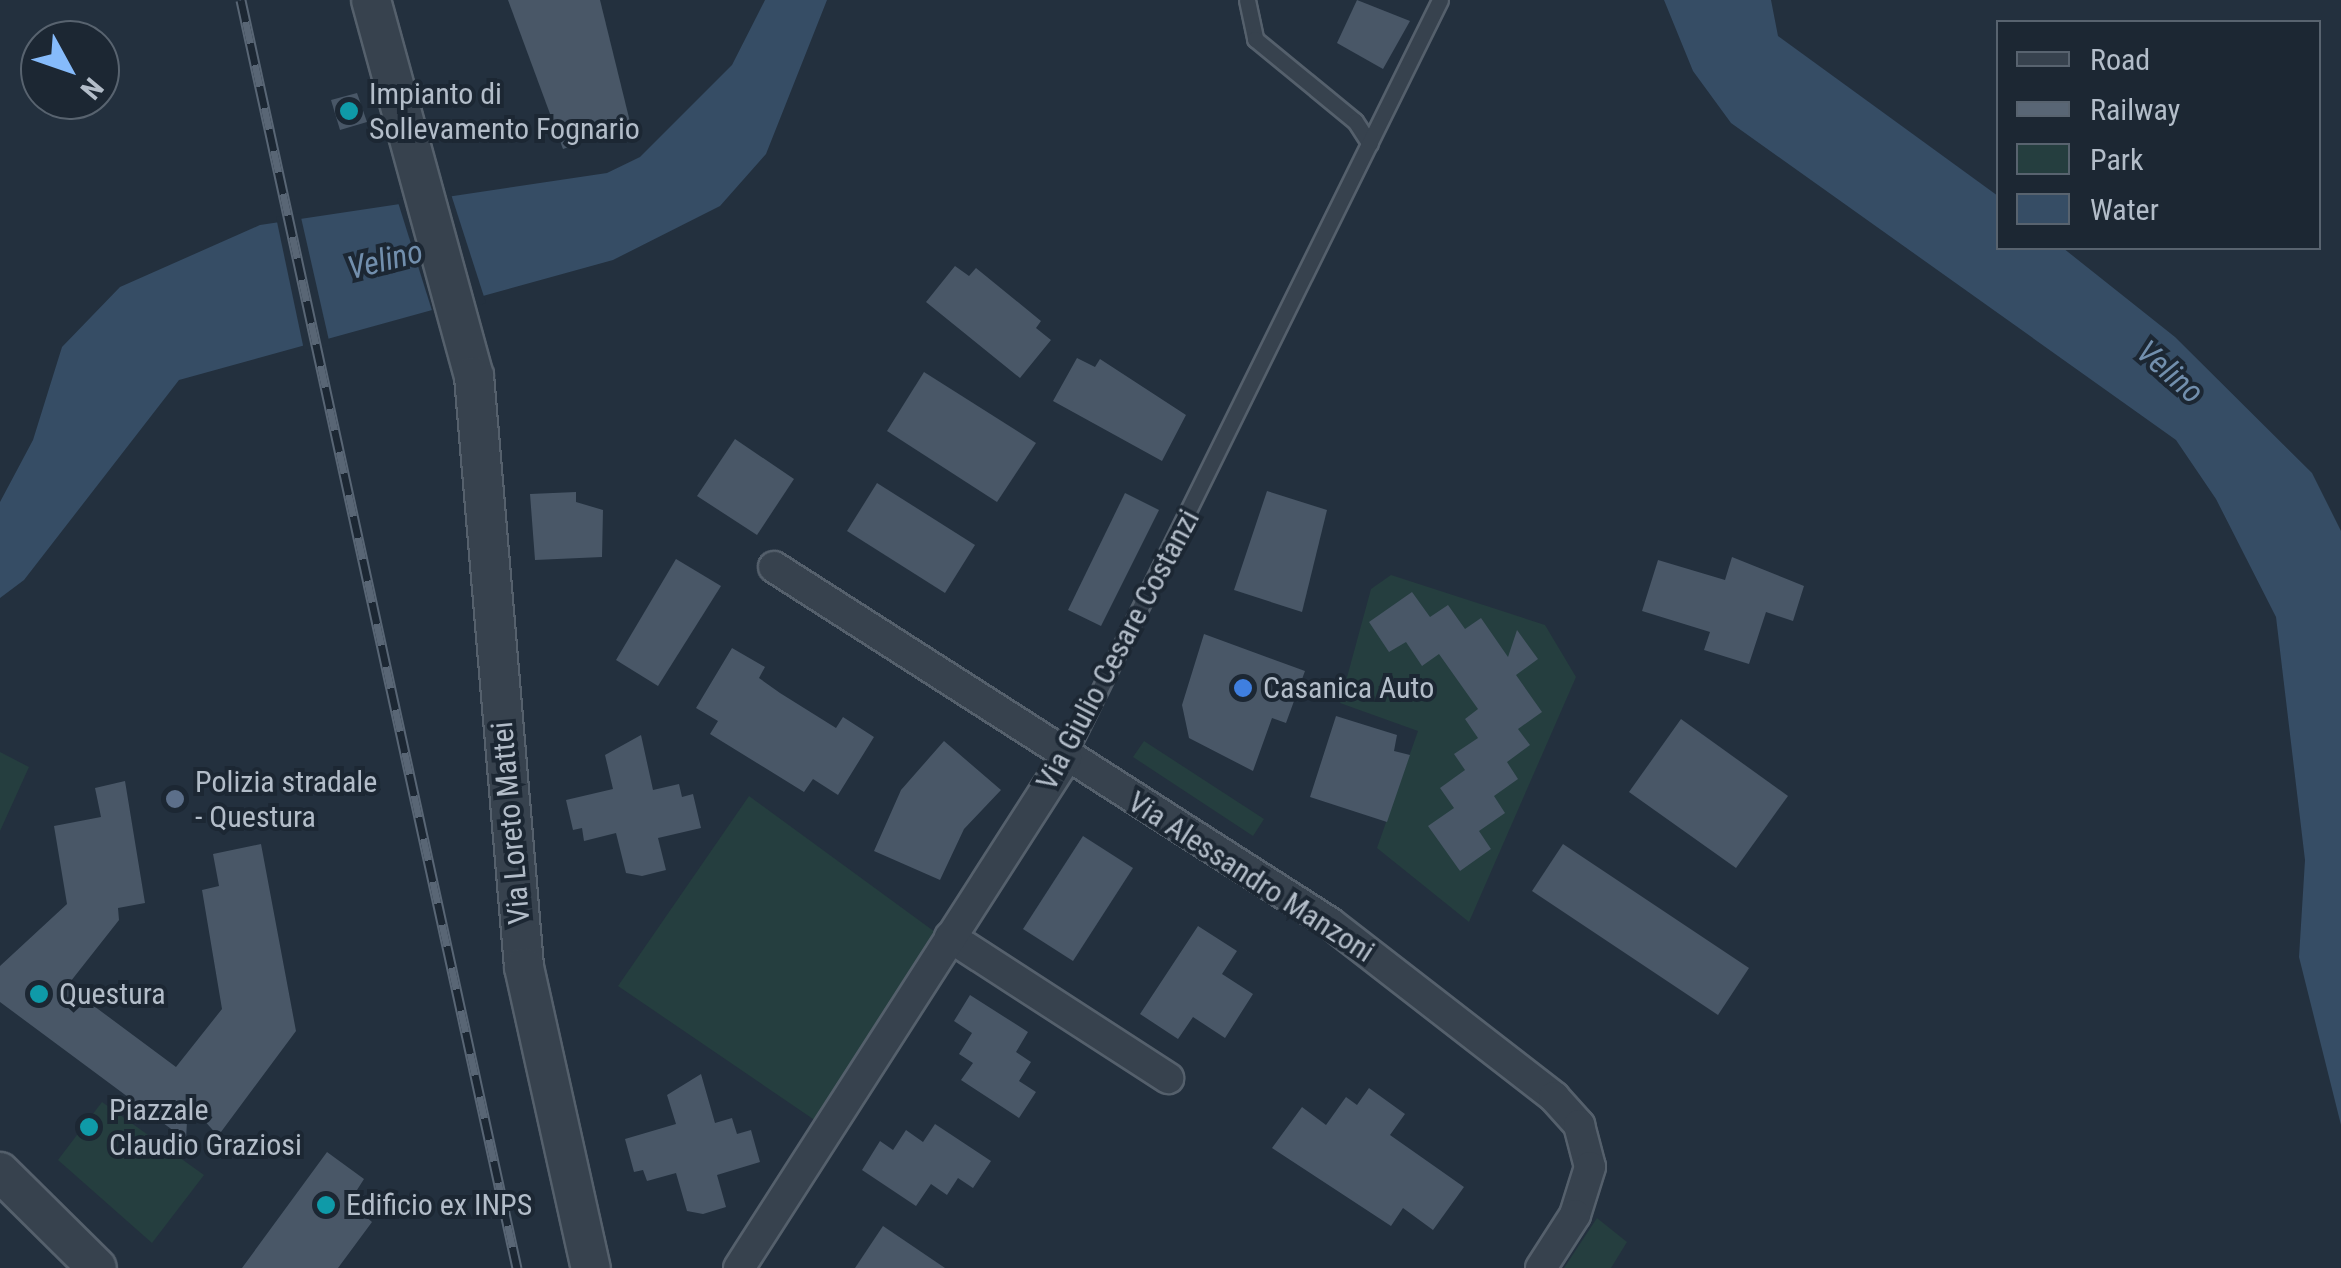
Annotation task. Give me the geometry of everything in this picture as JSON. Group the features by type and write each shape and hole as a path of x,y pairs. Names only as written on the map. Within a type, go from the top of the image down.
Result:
{"street":[{"name":"Via Loreto Mattei","path":"371,0 473,372 520,930 562,1171 591,1268"},
{"name":"Via Alessandro Manzoni","path":"774,567 1066,758 1330,923 1554,1098 1578,1125 1590,1167 1575,1215 1541,1268"},
{"name":"Via Giulio Cesare Costanzi","path":"738,1268 1066,758"},
{"path":"950,937 1168,1078"},
{"path":"562,1171 556,1236 566,1268"},
{"path":"0,1172 97,1268"}],"lane":[{"path":"1247,0 1255,39 1356,121 1370,144"},
{"name":"Via Giulio Cesare Costanzi","path":"1066,758 1440,0"}],"green space":[{"path":"1391,575 1545,625 1576,677 1469,922 1377,848 1418,731 1340,703 1371,589"},
{"path":"1144,741 1264,819 1253,836 1133,757"},
{"path":"0,752 29,767 0,831"},
{"path":"749,796 935,932 816,1121 618,986"},
{"path":"102,1102 204,1175 152,1243 58,1160"},
{"path":"1597,1218 1627,1242 1611,1268 1564,1268"}],"water":[{"name":"Velino","path":"765,0 827,0 766,154 720,206 613,260 179,380 24,580 0,598 0,502 33,440 62,347 120,287 260,225 607,173 640,157 732,65"},
{"name":"Velino","path":"1664,0 1771,0 1778,36 1996,195 1996,250 2066,250 2175,337 2312,473 2341,531 2341,1125 2299,957 2305,860 2276,617 2216,499 2176,440 1731,123 1693,71"}],"pier":[{"path":"450,191 486,303 434,317 397,199"},
{"path":"300,213 330,345 304,350 276,217"}],"building":[{"path":"508,0 600,0 631,126 563,149"},
{"path":"1357,0 1410,21 1383,69 1337,43"},
{"name":"Impianto di Sollevamento Fognario","path":"357,93 367,122 340,130 331,100"},
{"path":"955,266 969,276 976,268 1041,321 1036,328 1051,340 1020,378 926,302"},
{"path":"1077,358 1095,367 1100,359 1186,415 1162,461 1053,401"},
{"path":"924,372 1036,443 997,502 887,431"},
{"path":"735,439 794,479 757,535 697,496"},
{"path":"877,483 975,545 945,593 847,531"},
{"path":"1267,491 1327,510 1302,612 1234,590"},
{"path":"576,492 576,502 603,510 602,557 535,560 530,494"},
{"path":"1125,493 1159,510 1101,626 1068,610"},
{"path":"1732,557 1804,586 1793,621 1766,612 1749,664 1704,650 1710,632 1642,611 1658,560 1725,580"},
{"path":"676,559 721,586 658,686 616,660"},
{"path":"1412,592 1430,617 1448,605 1465,629 1481,618 1508,657 1517,630 1538,659 1516,675 1542,712 1518,729 1530,745 1507,762 1518,779 1494,796 1505,813 1479,831 1491,849 1460,871 1428,826 1454,808 1440,788 1465,770 1454,754 1478,738 1465,719 1478,709 1439,654 1422,666 1406,642 1389,652 1369,622"},
{"name":"Casanica Auto","path":"1204,634 1305,671 1286,723 1272,718 1253,771 1189,738 1182,705"},
{"path":"732,648 765,667 759,678 780,693 836,728 843,717 874,737 838,795 813,779 804,792 710,734 718,721 696,708"},
{"path":"1336,716 1397,735 1394,751 1410,755 1387,822 1310,797"},
{"path":"1681,719 1788,796 1736,868 1629,792"},
{"path":"641,735 653,790 679,784 682,797 693,794 701,828 658,838 666,870 642,876 626,873 616,833 584,841 582,828 573,830 566,800 613,789 605,755"},
{"path":"944,741 1001,790 964,829 940,880 874,851 901,790"},
{"name":"Questura","path":"125,781 145,903 118,908 119,920 67,986 176,1067 222,1009 202,890 219,886 213,854 261,844 296,1031 218,1136 188,1102 186,1140 0,1002 0,966 67,904 54,826 101,817 95,788"},
{"path":"1083,836 1133,868 1073,961 1023,929"},
{"path":"1563,844 1749,968 1718,1015 1532,891"},
{"path":"1198,926 1237,951 1222,974 1253,994 1225,1038 1193,1017 1178,1039 1140,1014"},
{"path":"970,995 1028,1032 1016,1052 1031,1062 1019,1081 1036,1092 1019,1118 961,1080 973,1063 959,1054 972,1033 954,1021"},
{"path":"701,1074 715,1123 732,1118 737,1134 751,1130 760,1162 717,1175 726,1207 703,1214 687,1211 676,1173 647,1181 643,1170 634,1172 625,1139 676,1124 667,1095"},
{"path":"1369,1088 1405,1114 1390,1135 1464,1187 1433,1230 1403,1208 1391,1226 1272,1148 1302,1107 1326,1125 1346,1097 1357,1105"},
{"path":"935,1124 991,1161 973,1188 958,1178 947,1195 931,1184 916,1206 862,1170 880,1141 893,1150 906,1130 923,1142"},
{"name":"Edificio ex INPS","path":"327,1152 364,1179 357,1190 368,1199 358,1210 372,1222 338,1268 242,1268"},
{"path":"883,1226 945,1268 855,1268"}],"railway":[{"path":"241,0 517,1268"}],"place":[{"name":"Impianto di Sollevamento Fognario","path":"349,111"},
{"name":"Casanica Auto","path":"1243,688"},
{"name":"Polizia stradale - Questura","path":"175,799"},
{"name":"Questura","path":"39,994"},
{"name":"Piazzale Claudio Graziosi","path":"89,1127"},
{"name":"Edificio ex INPS","path":"326,1205"}]}
